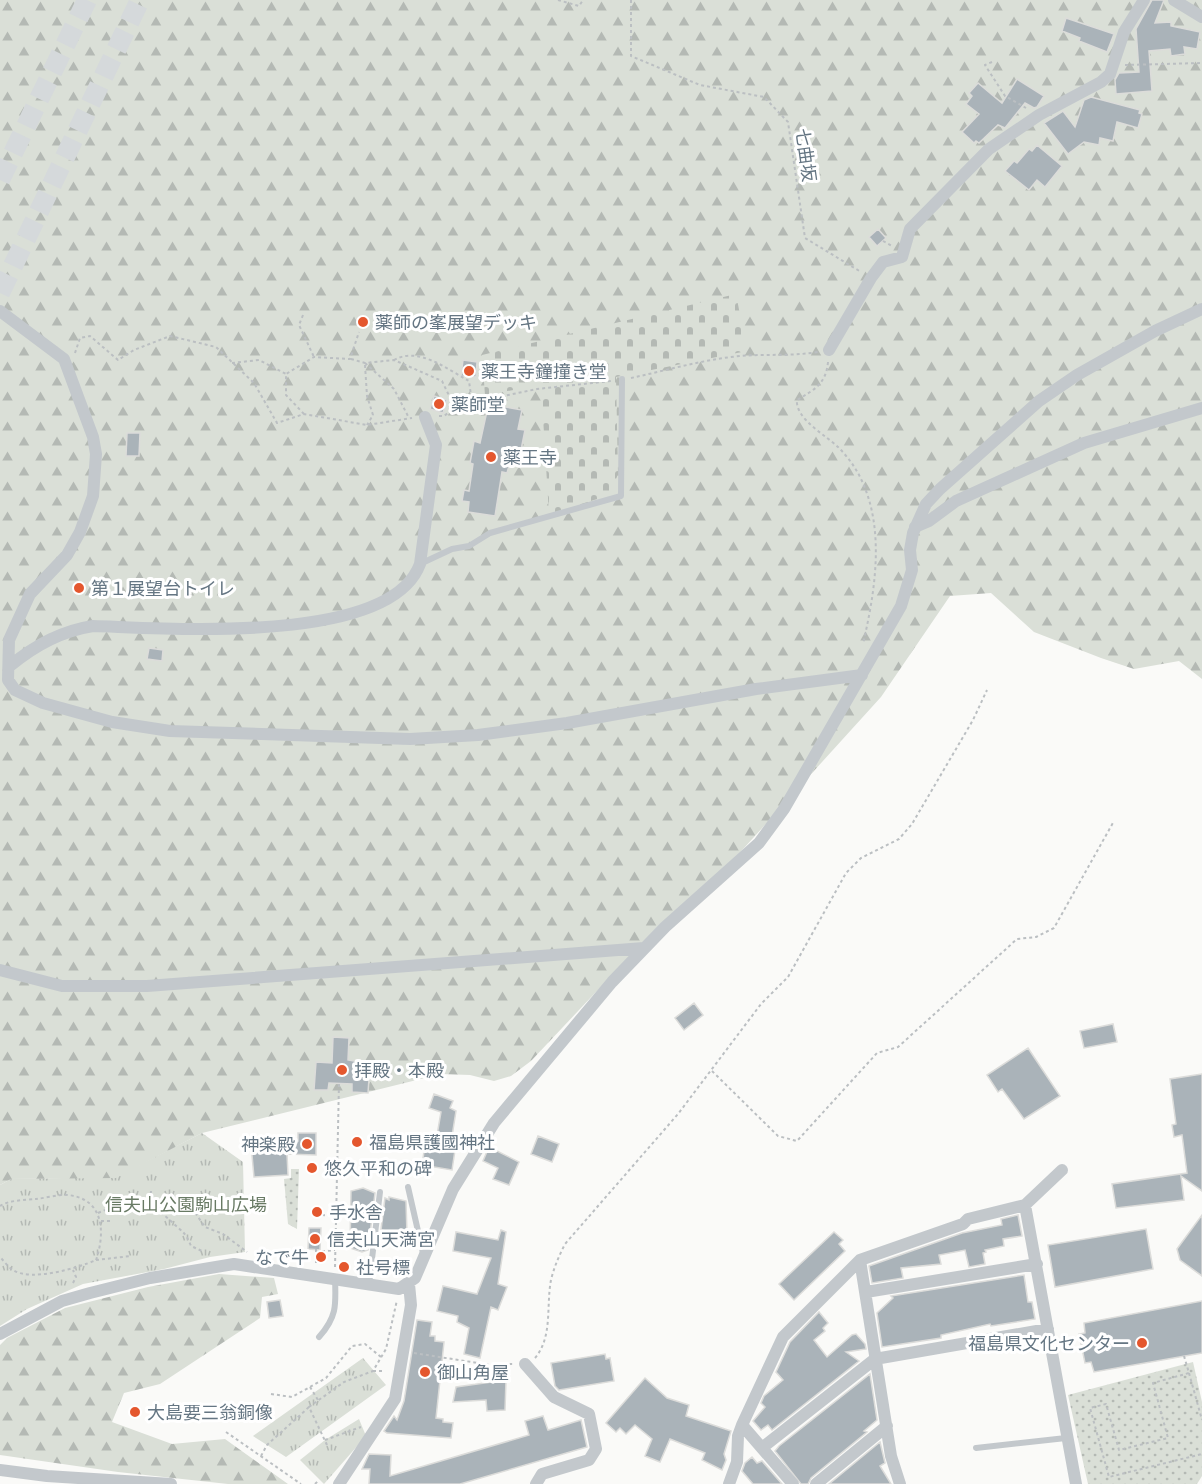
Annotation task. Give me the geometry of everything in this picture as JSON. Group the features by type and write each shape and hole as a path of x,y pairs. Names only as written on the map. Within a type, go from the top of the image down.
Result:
{"street":[{"path":"829,350 871,278 883,262 902,257 910,230 947,189 989,149 1039,116 1101,82 1110,74 1124,32 1143,0"},
{"path":"1174,0 1202,17"},
{"path":"0,1334 62,1301 111,1287 234,1264 369,1284 404,1286 415,1278 453,1189 494,1123 612,982 644,948 759,843 784,809 901,606 912,570 910,550 915,527 926,504 1039,401 1077,375 1155,331 1202,309"},
{"path":"0,311 64,359 94,445 96,466 93,496 80,532 67,555 30,594 9,640 8,680 15,690 43,703 142,728 170,731 411,739 478,735 567,723 756,689 862,675"},
{"path":"915,527 929,521 957,501 1084,443 1202,408"},
{"path":"10,666 27,652 72,629 93,626 278,627 337,617 369,609 389,600 415,577 420,564 436,445 425,417"},
{"path":"0,970 63,986 147,986 644,948"},
{"path":"729,1484 737,1462 738,1436 742,1425 783,1337 860,1260 963,1224 968,1219 1025,1205 1062,1170"},
{"path":"1025,1205 1076,1484"},
{"path":"860,1260 891,1456 900,1484"},
{"path":"866,1292 1037,1264"},
{"path":"339,1484 396,1399 411,1305 404,1286"},
{"path":"763,1447 875,1359 1048,1329"},
{"path":"525,1364 554,1397 590,1414 596,1449 589,1460 542,1474 536,1484"},
{"path":"742,1425 793,1484"},
{"path":"816,1484 887,1426"},
{"path":"0,1470 47,1476 171,1484"}],"lane":[{"path":"420,564 452,549 469,546 490,533 621,496 622,379"},
{"path":"408,1186 424,1257"},
{"path":"369,1284 380,1192"},
{"path":"319,1337 332,1322 336,1301 335,1278"},
{"path":"976,1448 1066,1438"}],"path":[{"path":"558,0 579,6 583,0"},
{"name":"七曲坂","path":"631,0 631,56 700,85 764,97 788,122 805,238 871,278"},
{"path":"992,62 985,65 1005,96 1039,116"},
{"path":"1113,65 1202,63"},
{"path":"882,241 894,248"},
{"path":"303,315 299,325 314,357"},
{"path":"350,359 359,332"},
{"path":"64,359 76,352 80,338 90,336 118,360 134,350 170,336 216,347 254,383 277,423 304,414 368,425 409,418 444,416 455,408 472,403 537,389 622,379 728,357 759,354 788,357 829,350 828,366 822,382 815,391 797,400 797,405 804,417 837,446 855,468 872,508 874,579 862,647"},
{"path":"286,374 314,357 350,359 365,363 394,360 405,354 420,356 469,381 472,403"},
{"path":"232,363 260,360 286,374"},
{"path":"394,360 442,381 455,408"},
{"path":"365,363 394,389 409,418"},
{"path":"365,363 367,396 373,415 368,425"},
{"path":"286,374 286,395 304,414"},
{"path":"403,1352 484,1364 525,1364 542,1350 549,1318 551,1281 557,1259 565,1244 678,1114 712,1071 747,1020 788,977 846,873 861,858 899,839 912,824 973,720 987,690"},
{"path":"712,1071 778,1136 797,1141 877,1053 898,1047 1017,939 1036,937 1054,928 1114,821"},
{"path":"335,1278 339,1083"},
{"path":"150,1205 151,1191"},
{"path":"0,1206 69,1195 87,1203 101,1221 102,1241 96,1260"},
{"path":"158,1209 181,1203 196,1214 205,1227 241,1245 259,1266"},
{"path":"97,1213 131,1204 150,1205 158,1209 175,1226 185,1230 191,1246 202,1251"},
{"path":"204,1208 211,1207"},
{"path":"322,1215 336,1216"},
{"path":"101,1221 113,1221"},
{"path":"317,1262 316,1251 335,1250"},
{"path":"0,1257 14,1271 32,1274 74,1270 96,1260 131,1256"},
{"path":"373,1371 386,1349 404,1286"},
{"path":"272,1394 292,1397 327,1378 352,1346 365,1344 381,1357"},
{"path":"1184,1356 1202,1420"},
{"path":"261,1456 267,1445 309,1407 344,1382 373,1371 393,1371"},
{"path":"1189,1373 1153,1383 1168,1438 1119,1450 1106,1404 1090,1408 1108,1477 1202,1454"},
{"path":"310,1388 318,1400"},
{"path":"309,1407 327,1444"},
{"path":"324,1440 358,1426"},
{"path":"226,1432 300,1484"},
{"path":"315,1484 319,1480"}],"green space":[{"path":"0,0 1202,0 1202,679 1179,661 1134,669 1034,632 991,593 950,596 881,697 734,859 659,925 531,1061 511,1076 494,1081 470,1075 441,1074 202,1133 116,1178 11,1179 0,1185"},
{"path":"736,294 747,351 616,377 618,474 610,495 549,514 541,385 485,395 482,355"},
{"name":"信夫山公園駒山広場","path":"202,1133 243,1162 245,1252 210,1257 164,1269 83,1284 27,1309 0,1326 0,1185 11,1179 116,1177"},
{"path":"291,1169 299,1169 297,1229 288,1224 284,1179 291,1178"},
{"path":"219,1274 274,1278 278,1294 262,1297 260,1318 160,1384 124,1393 112,1422 172,1444 225,1439 288,1484 228,1484 118,1472 0,1455 0,1345 7,1338 65,1308 148,1287"},
{"path":"363,1358 386,1385 286,1457 253,1436"},
{"path":"1193,1362 1202,1402 1202,1476 1197,1484 1088,1484 1068,1395"},
{"path":"359,1419 366,1436 324,1484 300,1460 325,1440"}],"building":[{"path":"1152,0 1164,0 1155,23 1171,22 1171,26 1200,32 1197,49 1184,47 1185,54 1171,56 1170,49 1149,51 1152,91 1116,94 1115,80 1119,73 1139,72 1136,29"},
{"path":"1066,18 1114,34 1107,52 1079,41 1080,38 1062,31"},
{"path":"1017,79 1044,96 1037,107 1034,108 1025,103 1005,128 998,125 979,143 976,141 974,143 962,132 979,114 966,104 972,96 969,93 978,83 1002,103"},
{"path":"1091,97 1140,110 1139,113 1142,114 1138,128 1117,122 1113,141 1100,138 1099,145 1084,142 1068,154 1044,123 1063,111 1075,127 1084,100"},
{"path":"1037,145 1062,166 1045,187 1037,180 1029,190 1005,171 1014,161 1017,163 1029,149 1032,151"},
{"path":"878,229 886,238 877,246 869,237"},
{"name":"薬王寺鐘撞き堂","path":"463,360 477,362 476,377 461,376"},
{"name":"薬師堂","path":"434,396 447,400 443,413 430,409"},
{"name":"薬王寺","path":"494,405 522,410 518,429 525,430 521,450 514,449 507,473 502,472 495,516 468,512 469,502 462,501 464,490 469,491 474,441 480,443 487,411 493,409"},
{"path":"127,433 140,433 139,456 126,456"},
{"path":"149,648 163,650 162,661 147,659"},
{"path":"694,1003 703,1015 684,1030 675,1018"},
{"path":"1113,1024 1117,1042 1084,1048 1080,1031"},
{"name":"拝殿・本殿","path":"333,1037 349,1038 348,1060 370,1064 368,1093 352,1092 352,1084 329,1083 328,1090 314,1090 316,1062 332,1063"},
{"path":"1028,1048 1060,1096 1024,1119 1002,1089 998,1092 987,1075"},
{"path":"1202,1074 1202,1191 1181,1176 1184,1200 1116,1208 1112,1184 1187,1173 1182,1135 1174,1137 1172,1125 1176,1124 1170,1079"},
{"path":"434,1094 453,1101 450,1108 456,1111 450,1149 455,1150 452,1170 422,1165 425,1145 435,1147 441,1112 429,1108"},
{"path":"298,1133 316,1133 316,1155 287,1154 288,1175 254,1177 251,1144 298,1141"},
{"path":"538,1136 559,1144 552,1162 531,1154"},
{"path":"489,1147 519,1162 509,1185 493,1179 498,1168 483,1161"},
{"path":"363,1188 375,1193 368,1250 362,1252 350,1248 351,1191"},
{"path":"389,1197 406,1201 407,1235 381,1230 385,1198 389,1200"},
{"path":"1018,1215 1022,1236 1003,1239 1004,1246 985,1250 986,1252 983,1253 985,1264 969,1267 965,1250 939,1255 941,1264 901,1268 903,1278 872,1283 869,1266 962,1233 1002,1225 1001,1219"},
{"path":"1202,1215 1202,1276 1180,1260 1177,1249"},
{"name":"信夫山天満宮","path":"309,1228 321,1228 320,1250 308,1249"},
{"path":"1146,1229 1153,1269 1055,1287 1048,1245"},
{"path":"501,1230 506,1232 498,1284 507,1287 498,1310 491,1307 480,1358 464,1354 469,1328 457,1322 458,1316 437,1311 443,1286 477,1294 491,1258 453,1251 456,1232 498,1240"},
{"path":"834,1232 843,1240 839,1244 845,1251 794,1300 779,1284"},
{"path":"1024,1275 1028,1302 1032,1302 1035,1319 991,1326 990,1324 941,1335 941,1338 882,1347 877,1313 893,1298 891,1296"},
{"path":"280,1300 283,1316 269,1318 267,1302"},
{"name":"福島県文化センター","path":"1202,1301 1202,1353 1094,1372 1091,1362 1085,1363 1079,1334 1085,1333 1084,1323"},
{"path":"819,1312 828,1323 823,1328 825,1331 814,1340 827,1357 856,1334 865,1344 866,1349 846,1352 859,1361 772,1430 768,1425 761,1430 753,1421 765,1407 761,1403 764,1396 783,1380 776,1372 790,1342"},
{"path":"417,1320 432,1322 430,1336 435,1336 435,1341 444,1342 436,1418 443,1419 443,1422 453,1423 451,1438 384,1431 394,1416 397,1420 404,1401"},
{"path":"605,1354 606,1359 610,1358 614,1381 559,1390 555,1386 551,1363"},
{"path":"870,1374 877,1420 864,1431 867,1432 811,1478 808,1484 801,1484 775,1451"},
{"path":"645,1378 667,1398 689,1405 686,1416 731,1431 722,1470 702,1460 705,1453 670,1439 660,1462 645,1456 652,1439 635,1425 626,1434 620,1428 616,1432 606,1423"},
{"path":"506,1380 505,1410 487,1411 486,1400 453,1402 456,1387"},
{"path":"543,1416 548,1430 581,1420 587,1447 460,1484 369,1484 370,1469 362,1469 369,1454 391,1455 390,1476 529,1435 525,1421"},
{"path":"880,1442 885,1463 880,1466 891,1484 829,1484"},
{"path":"752,1457 757,1463 762,1461 782,1484 753,1484 742,1471 745,1463"}],"tunnel":[{"path":"0,180 87,0"},
{"path":"0,293 140,0"}],"place":[{"name":"薬師の峯展望デッキ","path":"363,322"},
{"name":"薬王寺鐘撞き堂","path":"469,371"},
{"name":"薬師堂","path":"439,404"},
{"name":"薬王寺","path":"491,457"},
{"name":"第１展望台トイレ","path":"79,588"},
{"name":"拝殿・本殿","path":"342,1070"},
{"name":"福島県護國神社","path":"357,1142"},
{"name":"神楽殿","path":"307,1144"},
{"name":"悠久平和の碑","path":"312,1168"},
{"name":"手水舎","path":"317,1212"},
{"name":"信夫山天満宮","path":"315,1239"},
{"name":"なで牛","path":"321,1257"},
{"name":"社号標","path":"344,1267"},
{"name":"福島県文化センター","path":"1142,1343"},
{"name":"御山角屋","path":"425,1372"},
{"name":"大島要三翁銅像","path":"135,1412"}]}
